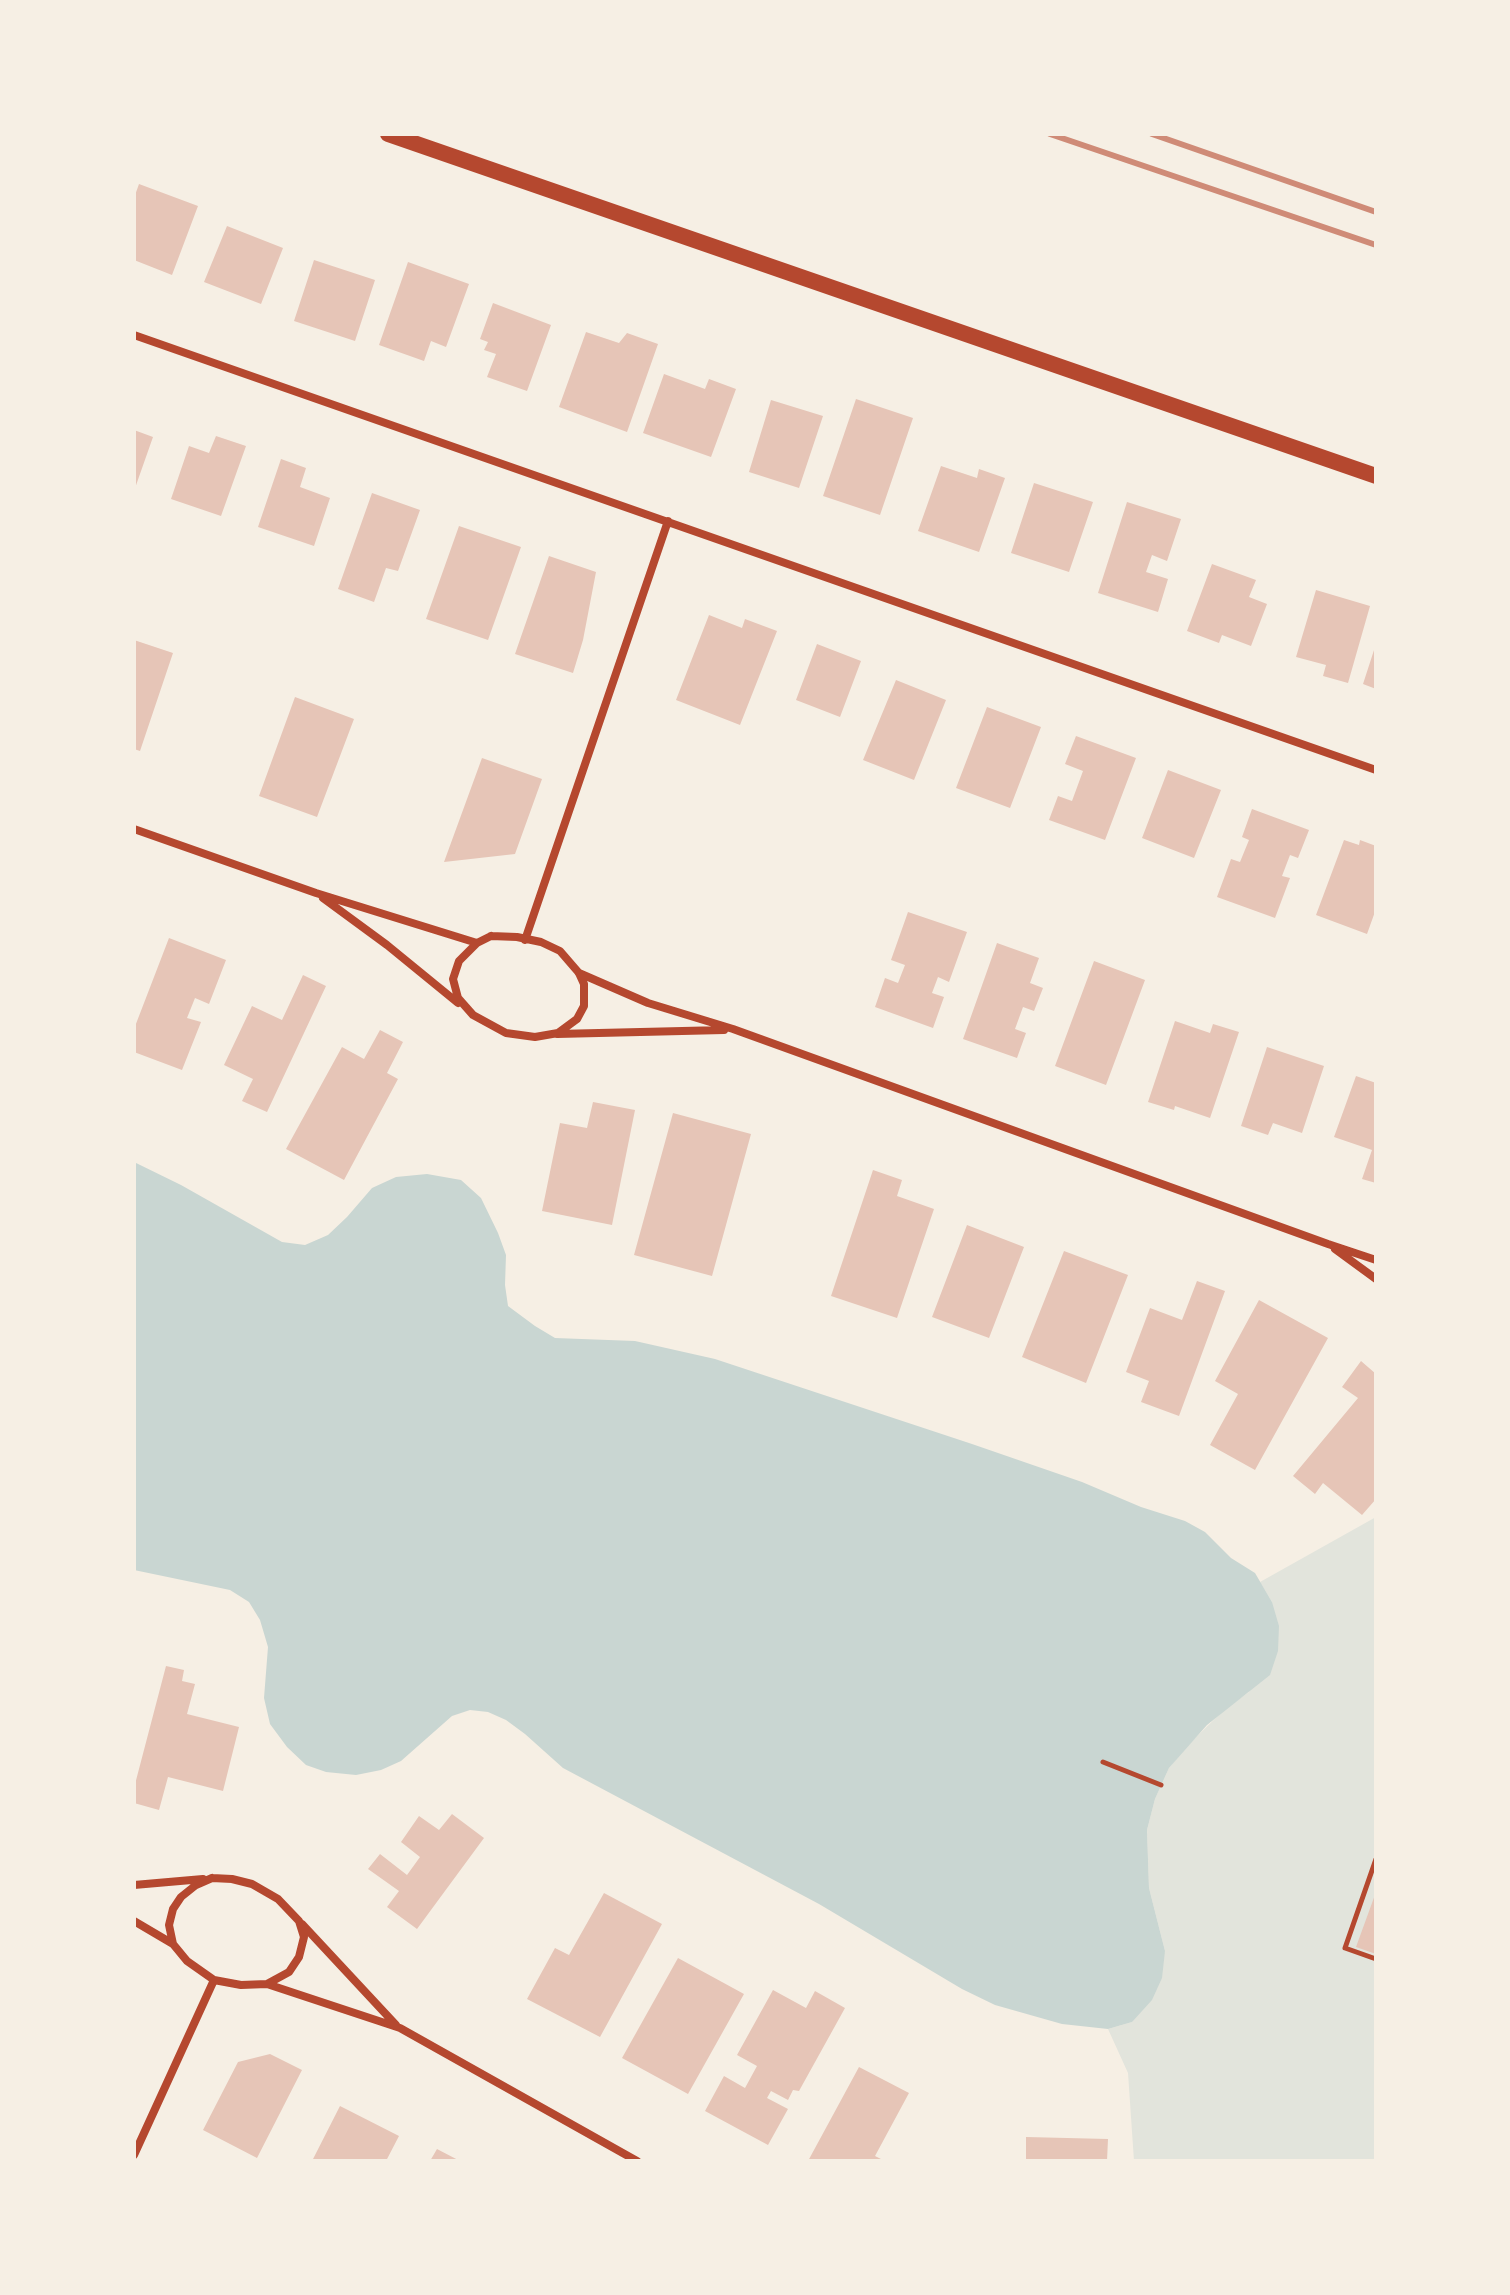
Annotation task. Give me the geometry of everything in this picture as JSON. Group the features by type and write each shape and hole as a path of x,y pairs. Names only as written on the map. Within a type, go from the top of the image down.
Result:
{"main road":[{"path":"388,134 1376,476"}],"street":[{"path":"134,335 1376,770"},
{"path":"525,940 668,521"},
{"path":"134,829 316,893 477,943"},
{"path":"316,893 387,945 473,1015 506,1033 535,1037 558,1033 577,1019 584,1006 584,984 579,973 560,951 541,942 491,936 477,943 459,961 453,979 458,998 473,1015"},
{"path":"579,973 648,1003 733,1029 1376,1260"},
{"path":"552,1034 733,1029"},
{"path":"1328,1244 1376,1279"},
{"path":"173,1944 169,1925 173,1909 181,1897 196,1885 212,1878"},
{"path":"134,1885 212,1878 252,1884 278,1899 400,2028"},
{"path":"134,1921 173,1944 187,1961 214,1980 241,1985 267,1984 400,2028 637,2161"},
{"path":"267,1984 289,1972 299,1957 304,1937 299,1921"},
{"path":"134,2155 214,1980"}],"path":[{"path":"1103,1762 1161,1785"},
{"path":"1376,1859 1345,1948 1376,1959"}],"shaded area":[{"path":"134,1162 282,1242 305,1245 328,1235 372,1188 396,1177 427,1174 461,1180 481,1198 498,1233 506,1255 508,1306 555,1338 635,1341 715,1359 972,1444 1185,1521 1205,1532 1231,1558 1255,1573 1272,1602 1279,1626 1278,1651 1270,1675 1207,1725 1169,1768 1155,1799 1147,1830 1149,1888 1165,1951 1162,1978 1152,2000 1132,2022 1108,2029 1062,2024 995,2005 962,1989 819,1904 563,1768 525,1734 488,1712 470,1710 452,1716 401,1761 381,1770 356,1775 326,1772 306,1765 287,1747 270,1724 264,1698 268,1647 260,1620 249,1602 230,1590 134,1570"},
{"path":"1376,1517 1376,2161 1134,2161 1128,2073 1108,2029 1132,2022 1165,1951 1149,1888 1147,1830 1155,1799 1169,1768 1185,1748 1226,1708 1249,1692 1272,1602 1260,1582"}],"building":[{"path":"139,184 198,206 172,275 134,260 134,198"},
{"path":"227,226 283,248 261,304 204,282"},
{"path":"314,260 375,280 355,341 294,321"},
{"path":"408,262 469,284 446,347 431,341 424,361 379,345"},
{"path":"493,303 551,325 527,391 487,377 496,354 484,350 488,342 480,339"},
{"path":"586,332 619,343 627,333 658,344 627,432 559,407"},
{"path":"664,374 705,389 709,379 736,389 711,457 643,433"},
{"path":"856,399 913,418 880,515 823,496"},
{"path":"771,400 823,416 799,488 749,472"},
{"path":"134,430 153,437 134,491"},
{"path":"216,436 246,446 221,516 171,499 189,446 209,453"},
{"path":"281,459 306,468 300,487 330,498 314,546 258,527"},
{"path":"941,466 977,478 979,469 1005,478 979,552 918,531"},
{"path":"1034,483 1093,502 1069,572 1011,553"},
{"path":"372,493 420,510 398,571 386,568 374,602 338,589"},
{"path":"1127,502 1181,519 1167,561 1152,555 1146,572 1168,579 1158,612 1098,593"},
{"path":"459,526 521,547 488,640 426,619"},
{"path":"549,556 596,572 583,640 573,673 515,654"},
{"path":"1212,564 1256,580 1249,597 1267,604 1251,646 1222,635 1219,643 1187,631"},
{"path":"1316,590 1370,606 1348,683 1323,676 1326,665 1296,657"},
{"path":"709,615 742,628 745,619 777,631 740,725 676,700"},
{"path":"134,640 173,653 140,751 134,749"},
{"path":"817,644 861,661 840,717 796,700"},
{"path":"1376,647 1376,689 1363,684"},
{"path":"896,680 946,700 914,780 863,760"},
{"path":"295,697 354,719 317,817 259,796"},
{"path":"987,707 1041,727 1010,808 956,788"},
{"path":"1076,736 1136,758 1105,840 1049,820 1058,796 1072,801 1083,771 1065,764"},
{"path":"482,758 542,779 515,854 444,862"},
{"path":"1168,770 1221,790 1194,858 1142,838"},
{"path":"1252,809 1309,830 1298,858 1290,855 1282,876 1290,878 1275,918 1217,897 1231,859 1240,862 1249,840 1242,837"},
{"path":"1344,840 1359,845 1360,840 1376,846 1376,909 1367,934 1316,915"},
{"path":"908,912 967,932 949,982 938,977 932,993 944,997 933,1028 875,1007 885,978 898,983 905,965 891,960"},
{"path":"169,938 226,960 209,1004 195,998 187,1018 201,1022 182,1070 134,1052 134,1029"},
{"path":"997,943 1039,958 1030,983 1043,988 1034,1011 1023,1007 1015,1029 1026,1033 1017,1058 963,1039"},
{"path":"1094,961 1145,980 1106,1085 1055,1066"},
{"path":"303,975 326,986 267,1112 242,1101 253,1079 224,1065 252,1006 282,1020"},
{"path":"1175,1021 1210,1033 1213,1024 1239,1032 1210,1118 1175,1106 1174,1110 1148,1102"},
{"path":"380,1030 403,1042 387,1073 398,1079 344,1180 286,1149 342,1047 364,1059"},
{"path":"1267,1047 1324,1066 1302,1133 1273,1123 1268,1135 1241,1126"},
{"path":"1356,1076 1376,1083 1376,1183 1362,1179 1372,1150 1334,1137"},
{"path":"593,1102 635,1110 612,1225 542,1211 560,1123 587,1128"},
{"path":"673,1113 751,1134 712,1276 634,1255"},
{"path":"873,1170 902,1180 897,1196 934,1209 897,1318 831,1296"},
{"path":"967,1225 1024,1247 989,1338 932,1317"},
{"path":"1064,1251 1128,1275 1086,1383 1022,1357"},
{"path":"1197,1281 1225,1291 1179,1416 1141,1402 1149,1381 1126,1372 1150,1308 1182,1320"},
{"path":"1259,1300 1328,1338 1255,1470 1210,1445 1238,1394 1215,1381"},
{"path":"1361,1361 1376,1374 1376,1499 1362,1515 1323,1483 1315,1494 1293,1476 1358,1398 1342,1387"},
{"path":"166,1666 184,1670 182,1681 195,1684 187,1714 239,1727 223,1791 168,1777 159,1810 134,1803 134,1788"},
{"path":"452,1814 484,1838 417,1929 387,1907 399,1891 368,1869 380,1854 407,1875 420,1857 401,1842 419,1816 439,1830"},
{"path":"1376,1892 1376,1954 1356,1947"},
{"path":"604,1893 662,1924 600,2037 527,1999 555,1948 569,1955"},
{"path":"678,1958 744,1994 688,2094 622,2058"},
{"path":"773,1990 806,2008 815,1991 845,2008 799,2091 793,2090 788,2100 771,2091 767,2098 788,2109 768,2145 705,2111 724,2076 745,2088 757,2066 737,2055"},
{"path":"270,2054 302,2070 257,2158 203,2130 238,2062"},
{"path":"859,2067 909,2093 875,2156 885,2161 808,2161"},
{"path":"340,2106 399,2136 386,2161 312,2161"},
{"path":"1026,2137 1108,2139 1107,2161 1026,2161"},
{"path":"437,2149 460,2161 430,2161"}],"railway":[{"path":"1050,134 1376,245"},
{"path":"1152,134 1376,212"}]}
